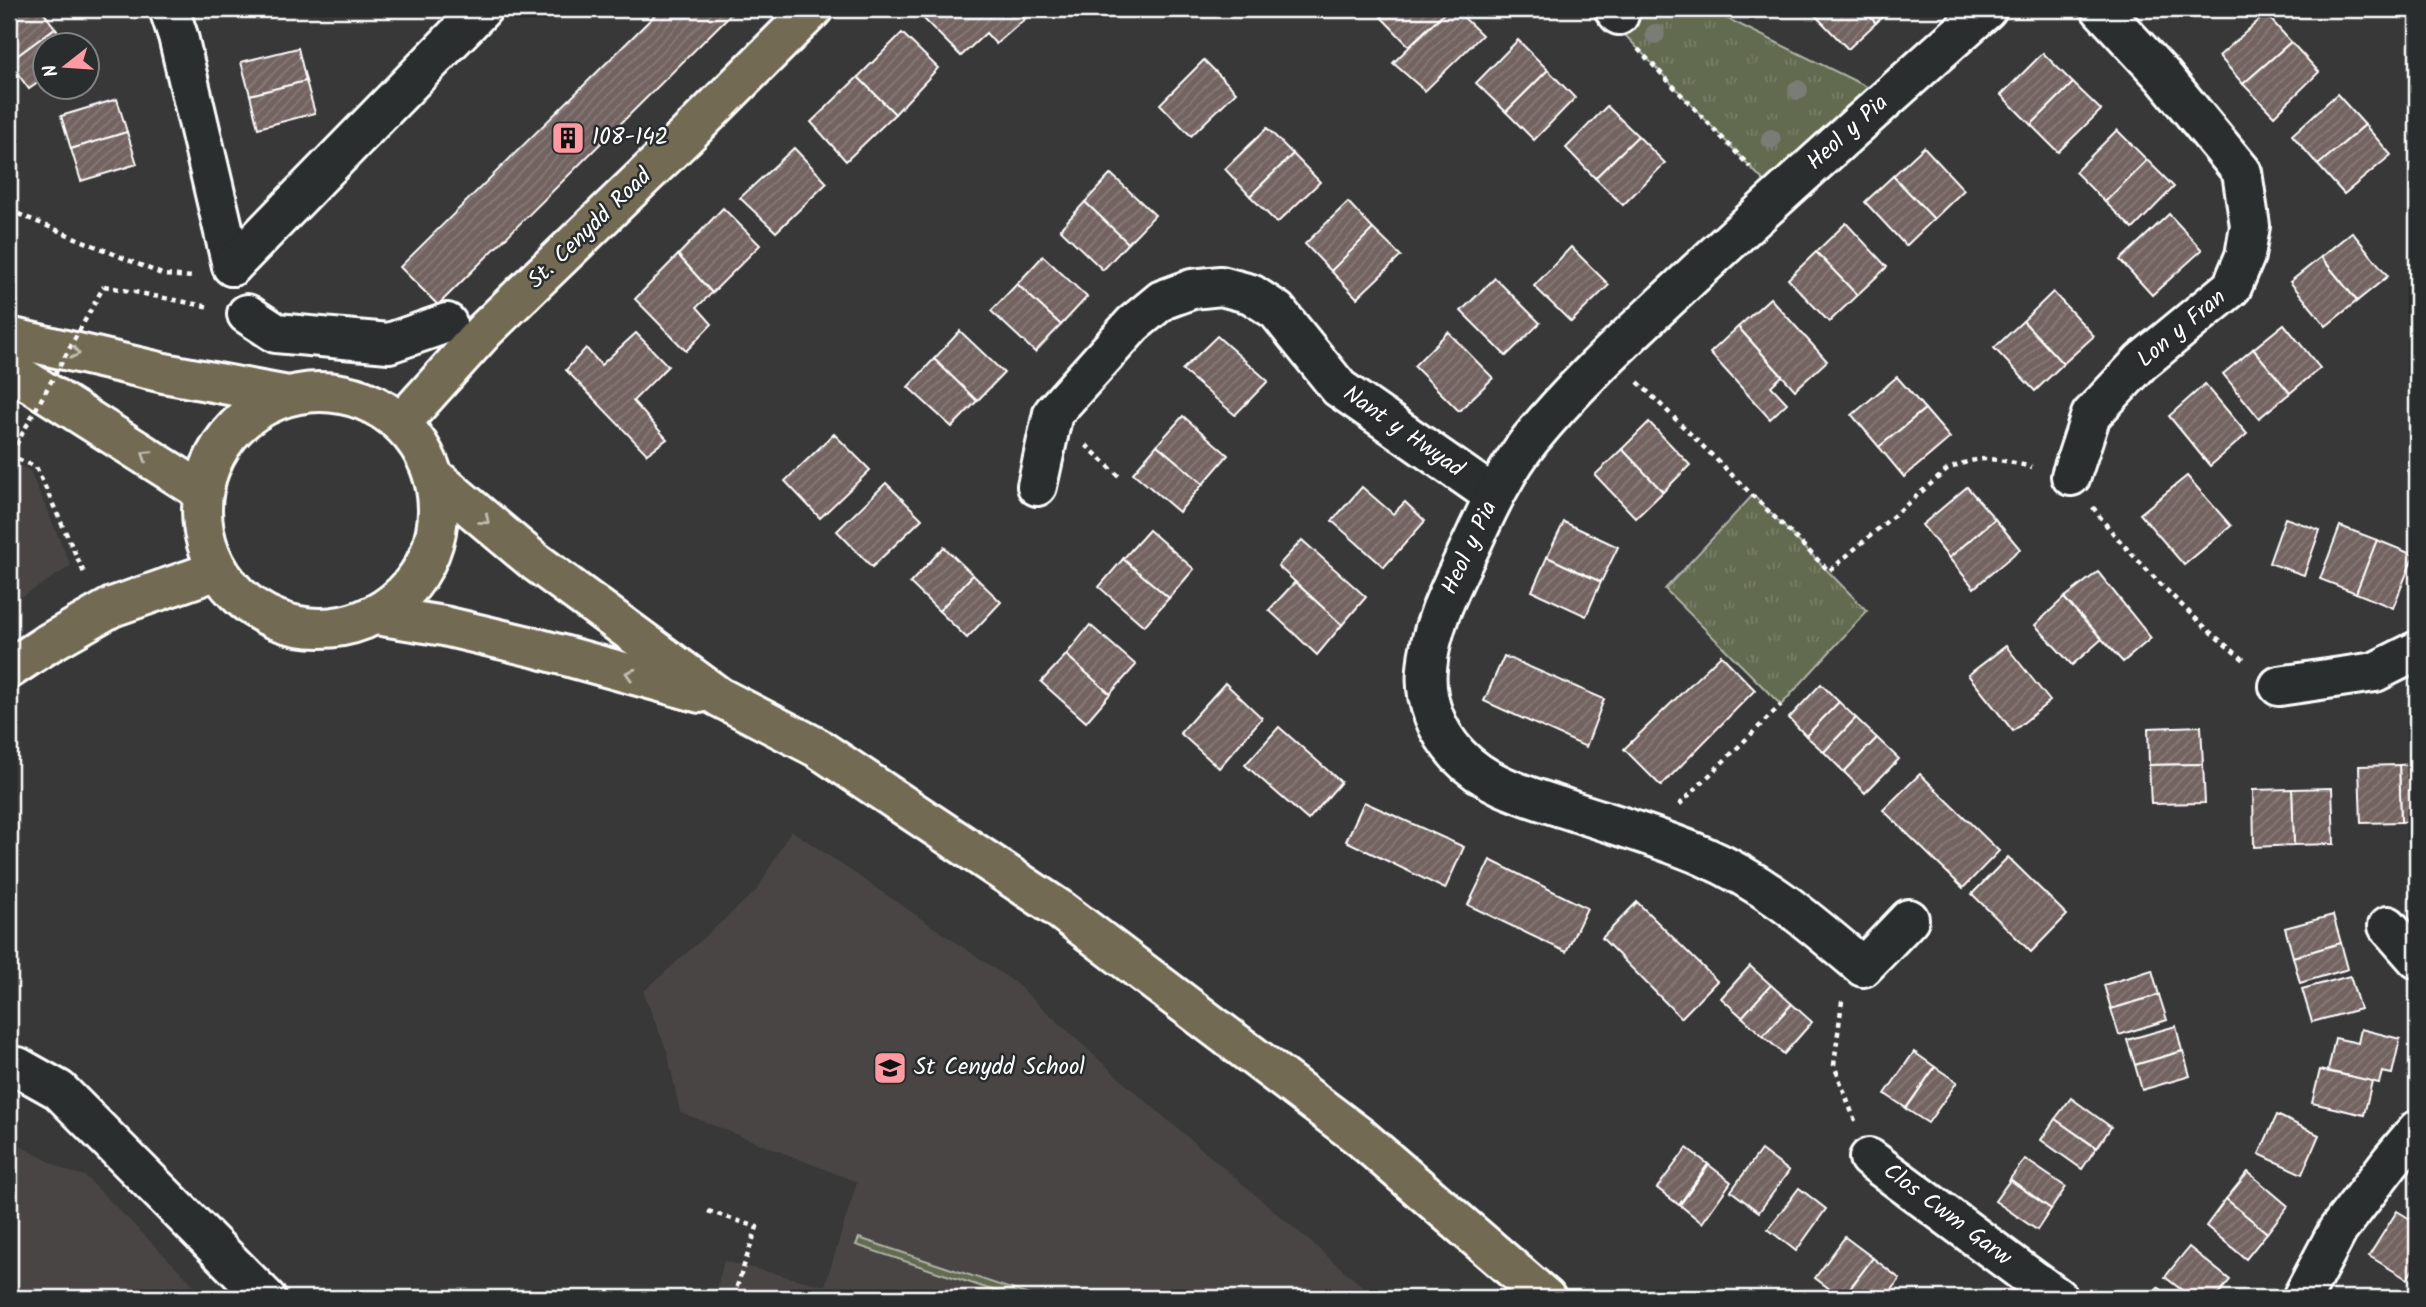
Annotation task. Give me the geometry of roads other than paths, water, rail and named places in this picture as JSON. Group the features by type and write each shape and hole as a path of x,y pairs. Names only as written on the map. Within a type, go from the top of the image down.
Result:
{"main road":[{"name":"St. Cenydd Road","path":"401,424 485,330 813,9"},
{"path":"9,337 164,373 288,396 328,392 367,401 401,424 421,448 433,476 438,506 435,538 423,568 405,593 376,615 342,626 306,628 271,618 241,598 218,570 204,533 203,492 213,460 231,432 257,410 288,396"},
{"path":"9,369 203,492"},
{"path":"433,476 533,560 719,697 816,747 1059,909 1360,1137 1546,1298"},
{"path":"9,669 112,607 218,570"},
{"path":"376,615 444,626 533,647 719,697"}],"street":[{"path":"174,22 232,265 482,9"},
{"name":"Heol y Pia","path":"1909,919 1863,967 1799,912 1750,880 1703,856 1508,789 1477,772 1457,754 1438,729 1430,704 1426,673 1446,596 1494,496 1527,443 1574,389 1609,355 1778,196 1987,9"},
{"name":"Lon y Fran","path":"2071,476 2091,415 2141,362 2232,287 2245,256 2250,226 2242,172 2163,76 2101,9"},
{"name":"Nant y Hwyad","path":"1037,486 1053,413 1133,324 1162,300 1192,289 1221,286 1251,294 1277,311 1339,388 1494,496"},
{"path":"247,314 276,333 389,343 447,323"},
{"path":"2279,686 2375,672 2417,651"},
{"path":"2388,926 2417,959"},
{"path":"9,1070 18,1067 59,1090 266,1298"},
{"path":"2302,1298 2338,1230 2417,1130"},
{"name":"Clos Cwm Garw","path":"1869,1158 2058,1298"}],"place":[{"name":"108-142","path":"568,138"},
{"name":"St Cenydd School","path":"890,1068"}]}
